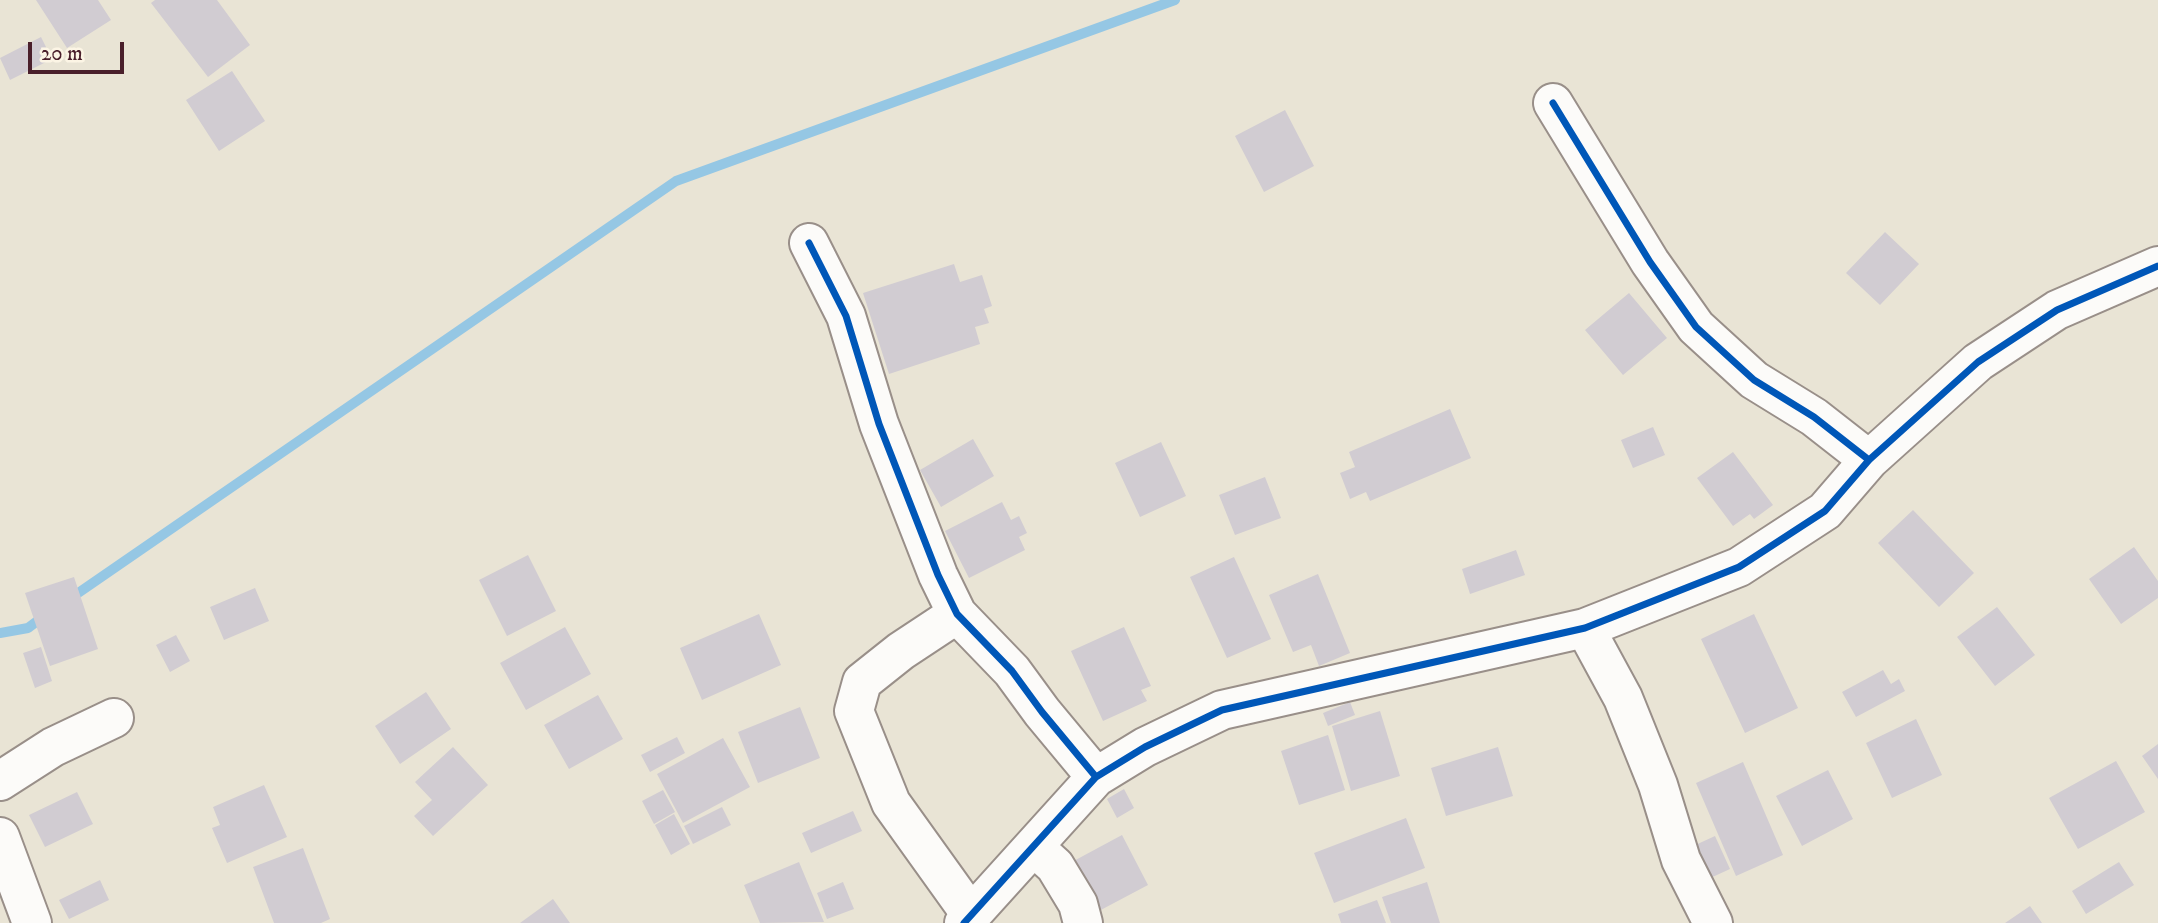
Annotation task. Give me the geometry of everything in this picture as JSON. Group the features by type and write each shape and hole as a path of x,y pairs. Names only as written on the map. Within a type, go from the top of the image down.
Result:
{"street":[{"path":"1553,103 1650,262 1696,327 1754,380 1814,417 1870,460"},
{"path":"809,243 846,316 879,424 938,575 957,614 1012,671 1096,777"},
{"path":"957,614 901,651 862,682 854,711 891,803 968,919 1096,777 1145,747 1222,710 1585,628 1739,567 1825,511 1870,460 1978,362 2057,310 2158,266"},
{"path":"1585,628 1623,698 1658,785 1681,860 1713,923"},
{"path":"0,780 53,747 114,718"},
{"path":"0,837 32,923"},
{"path":"1034,848 1055,866 1078,904 1083,923"}],"building":[{"path":"36,0 98,0 111,20 67,48"},
{"path":"155,0 217,0 250,45 208,77 151,3"},
{"path":"41,37 52,59 10,80 0,58"},
{"path":"232,71 265,121 219,151 186,100"},
{"path":"1285,110 1314,166 1264,192 1235,136"},
{"path":"1885,232 1919,264 1880,305 1846,273"},
{"path":"954,264 960,282 982,275 992,306 984,309 989,323 975,327 980,344 889,374 863,293"},
{"path":"1629,293 1667,338 1623,375 1585,330"},
{"path":"1450,409 1471,458 1370,501 1366,492 1350,499 1340,473 1355,467 1349,452"},
{"path":"1653,427 1665,455 1633,468 1621,440"},
{"path":"973,439 994,476 941,507 920,470"},
{"path":"1161,442 1186,496 1140,517 1115,463"},
{"path":"1733,452 1773,505 1754,519 1750,514 1733,526 1697,478"},
{"path":"1265,477 1281,518 1235,535 1219,495"},
{"path":"1002,502 1011,520 1019,516 1027,533 1019,537 1025,550 969,578 945,531"},
{"path":"1913,510 1974,573 1939,607 1878,543"},
{"path":"2134,547 2158,581 2158,598 2121,624 2089,579"},
{"path":"1516,550 1525,575 1470,594 1462,569"},
{"path":"528,555 556,611 507,636 479,580"},
{"path":"1234,557 1271,639 1227,658 1190,577"},
{"path":"1318,574 1350,653 1319,666 1311,645 1293,652 1269,595"},
{"path":"74,577 98,649 50,666 25,593"},
{"path":"255,588 269,621 224,640 210,607"},
{"path":"1997,607 2035,655 1995,686 1957,637"},
{"path":"759,614 781,665 702,700 680,648"},
{"path":"1754,614 1798,708 1745,733 1701,639"},
{"path":"565,627 591,674 526,710 500,663"},
{"path":"1124,627 1151,686 1141,690 1147,701 1103,721 1071,651"},
{"path":"176,635 190,661 170,672 156,645"},
{"path":"41,647 52,681 35,688 23,653"},
{"path":"1883,670 1891,684 1899,679 1905,691 1856,717 1842,692"},
{"path":"426,692 451,729 400,764 375,726"},
{"path":"598,695 623,739 569,769 544,725"},
{"path":"1350,702 1355,715 1328,726 1323,713"},
{"path":"800,707 820,758 758,783 738,732"},
{"path":"1380,711 1400,776 1351,791 1332,726"},
{"path":"1916,719 1942,775 1892,798 1866,743"},
{"path":"1328,735 1345,790 1299,805 1281,751"},
{"path":"677,737 685,753 650,772 641,755"},
{"path":"723,738 750,787 683,823 657,774"},
{"path":"2158,744 2158,779 2142,756"},
{"path":"453,747 488,785 433,836 414,816 432,800 415,782"},
{"path":"1498,747 1513,796 1446,816 1431,768"},
{"path":"2116,761 2145,812 2078,849 2049,798"},
{"path":"1743,762 1783,855 1736,876 1696,783"},
{"path":"1828,770 1853,819 1802,846 1776,796"},
{"path":"264,785 287,837 227,863 212,828 220,825 213,807"},
{"path":"1124,789 1134,808 1117,818 1107,799"},
{"path":"663,790 675,812 654,824 642,801"},
{"path":"77,792 93,824 45,847 29,815"},
{"path":"722,807 731,825 693,844 684,826"},
{"path":"853,811 862,831 811,853 802,833"},
{"path":"674,814 690,844 671,855 655,825"},
{"path":"1406,818 1425,868 1334,903 1314,853"},
{"path":"1122,835 1148,885 1097,912 1070,863"},
{"path":"1715,836 1730,869 1706,880 1691,847"},
{"path":"303,848 330,919 321,923 274,923 253,867"},
{"path":"799,862 824,922 760,923 744,885"},
{"path":"2119,862 2134,885 2086,914 2072,891"},
{"path":"100,880 109,900 69,919 59,900"},
{"path":"843,882 854,909 827,919 817,893"},
{"path":"1427,882 1440,923 1391,923 1382,897"},
{"path":"553,899 570,923 520,923"},
{"path":"1377,900 1386,923 1341,923 1338,914"},
{"path":"2030,906 2042,923 2005,923"}],"waterway":[{"path":"68,600 676,181 1175,0"},
{"path":"0,633 28,628 44,616"}],"cycle path":[{"path":"1553,103 1650,262 1696,327 1754,380 1814,417 1869,460"},
{"path":"809,243 846,316 879,424 938,575 957,614 1012,671 1096,777"},
{"path":"964,923 1096,777 1145,747 1222,710 1585,628 1739,567 1825,511 1869,460 1978,362 2057,310 2158,266"}]}
